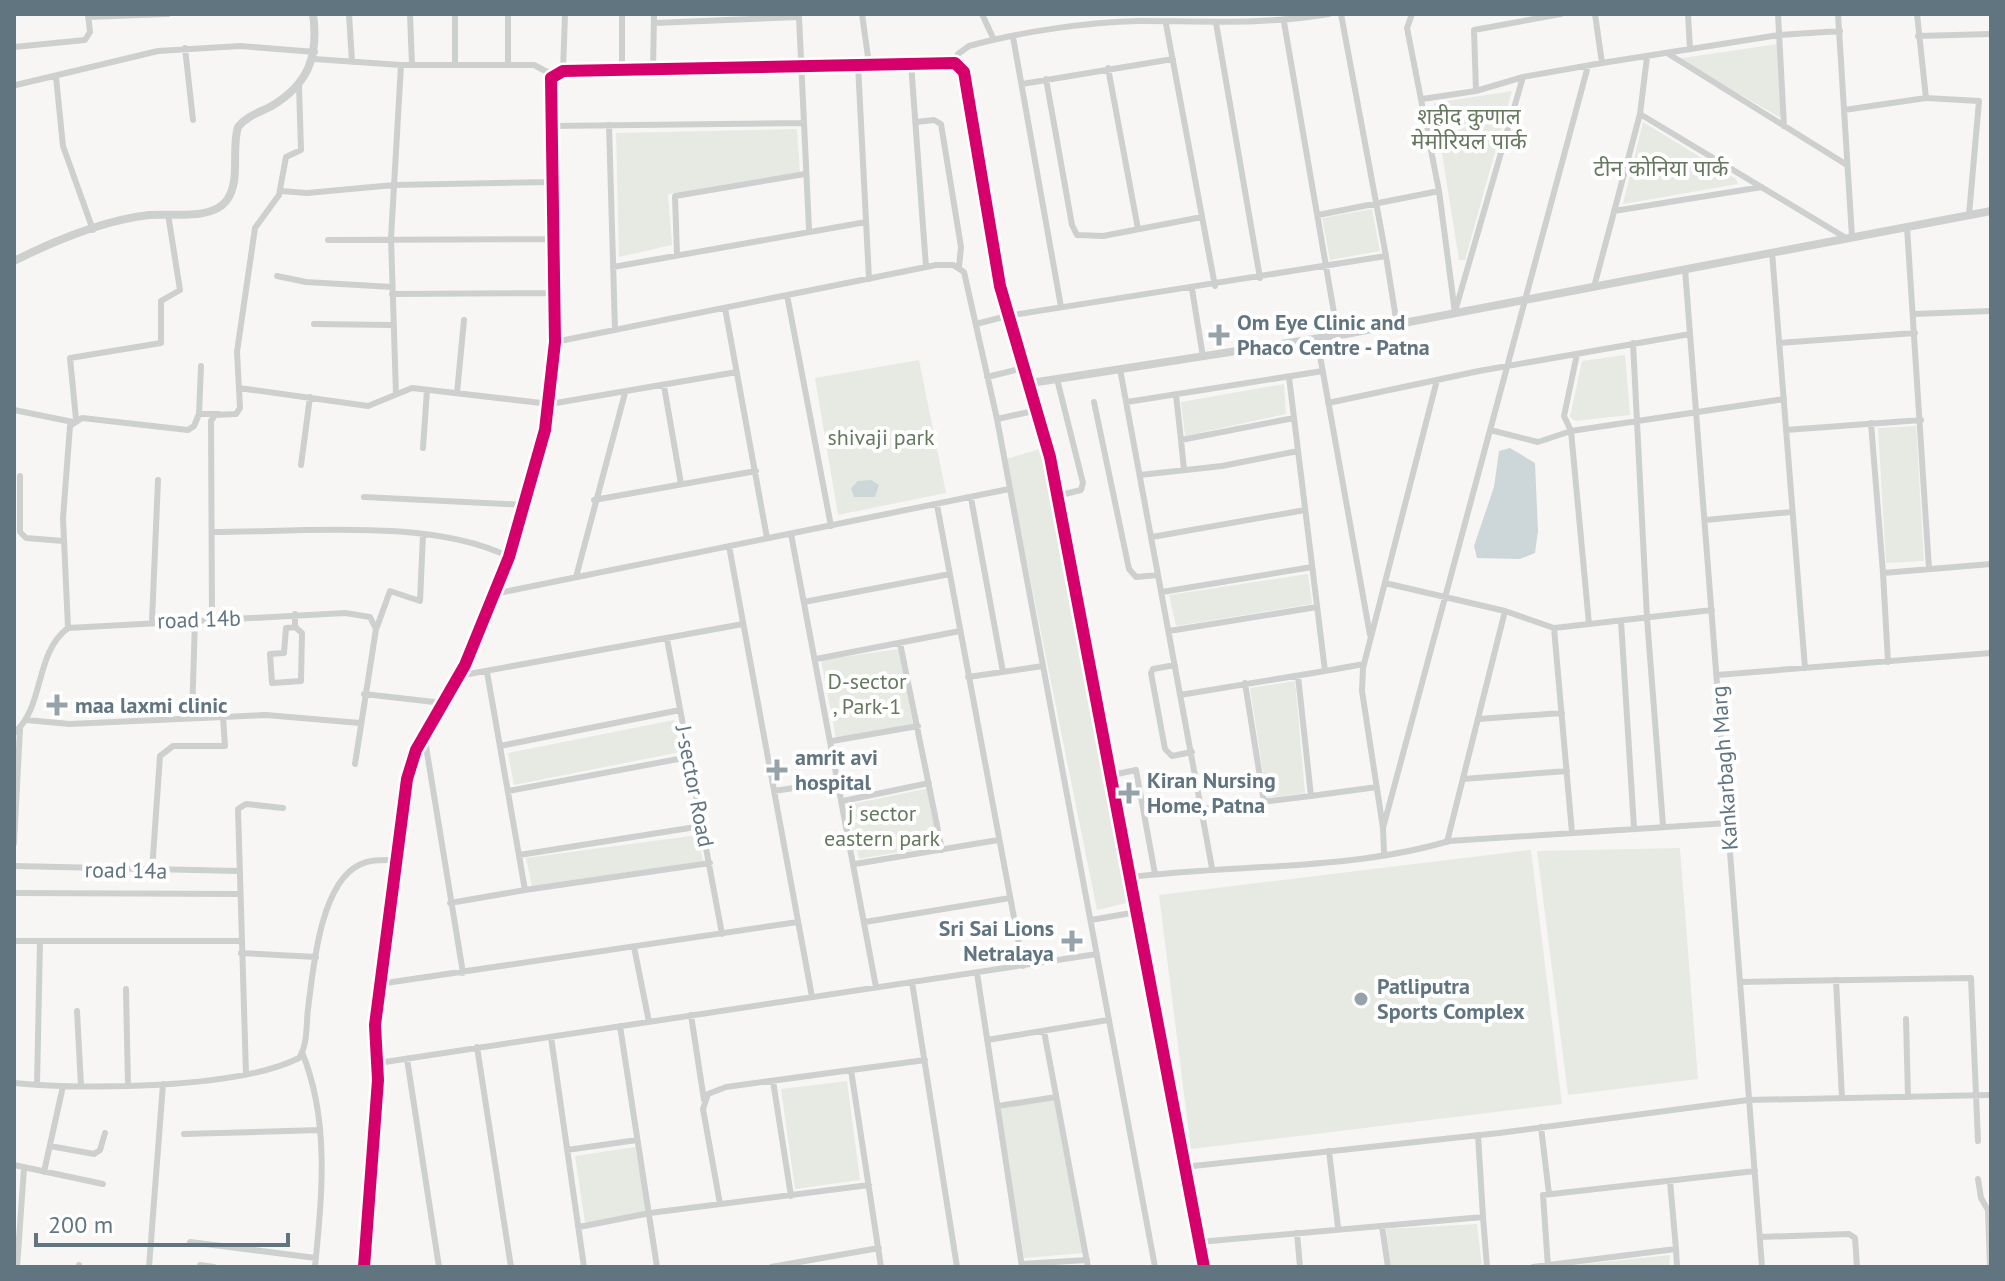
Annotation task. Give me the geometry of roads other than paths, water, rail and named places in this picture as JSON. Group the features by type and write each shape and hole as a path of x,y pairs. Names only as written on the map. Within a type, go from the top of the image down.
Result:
{"street":[{"path":"14,47 85,40 90,35 88,16 168,14"},
{"path":"14,261 132,218 205,212 223,204 231,190 238,127 299,86 315,55 313,14"},
{"path":"349,14 352,62"},
{"path":"410,14 412,65"},
{"path":"455,14 455,65"},
{"path":"508,14 508,65"},
{"path":"563,71 565,14"},
{"path":"622,14 622,71"},
{"path":"653,71 654,14"},
{"path":"862,14 869,64"},
{"path":"982,14 994,40"},
{"path":"955,63 962,49 994,40 1113,23 1284,22 1329,14"},
{"path":"1341,14 1397,325"},
{"path":"1412,14 1407,28 1439,191 1455,313"},
{"path":"1476,91 1474,30 1561,14"},
{"path":"1595,14 1602,63"},
{"path":"1688,14 1690,49"},
{"path":"1778,14 1784,127"},
{"path":"1838,14 1849,237"},
{"path":"1917,14 1926,98"},
{"path":"654,23 799,17 809,229"},
{"path":"1284,22 1338,336"},
{"path":"1216,23 1260,278"},
{"path":"1166,24 1215,286"},
{"path":"1422,99 1476,91 1523,77 1602,63 1779,35 1840,31"},
{"path":"1918,36 1991,34"},
{"path":"1013,37 1061,307"},
{"path":"16,85 139,54 185,48 267,47 352,62 401,65 534,65 553,75"},
{"path":"185,48 193,120"},
{"path":"1667,53 1847,165"},
{"path":"1594,287 1640,114 1647,57"},
{"path":"1022,84 1173,59"},
{"path":"911,63 926,267"},
{"path":"364,1267 378,1063 375,1025 407,779 424,734 458,676 509,557 526,505 550,404 555,342 550,82 553,75 563,71 911,63 955,63 964,72 1007,316 1031,383 1057,496 1204,1267"},
{"path":"396,394 391,238 401,65"},
{"path":"858,65 869,279"},
{"path":"1383,828 1588,66"},
{"path":"1108,68 1138,229"},
{"path":"56,77 63,146 93,230"},
{"path":"1455,313 1523,77"},
{"path":"1046,79 1074,231 1087,237 1202,217"},
{"path":"199,414 238,412 237,352 255,228 281,191 286,157 302,147 299,86"},
{"path":"1844,110 1926,98 1979,101 1969,215"},
{"path":"1640,114 1849,237"},
{"path":"916,122 934,120 941,124 961,247 959,267 967,279 997,419 1155,1267"},
{"path":"551,126 803,123"},
{"path":"609,125 615,330"},
{"path":"677,254 675,196 805,174"},
{"path":"281,191 307,193 394,185 552,182"},
{"path":"1614,211 1762,187"},
{"path":"1318,215 1439,191"},
{"path":"1031,383 1338,336 1991,211"},
{"path":"14,843 17,731 26,720 49,652 68,628 63,541 67,443 74,420 70,358 161,343 161,301 180,290 168,214"},
{"path":"613,267 809,229 866,222"},
{"path":"1907,227 1929,569"},
{"path":"328,240 553,239"},
{"path":"1772,252 1805,668"},
{"path":"976,324 1061,307 1215,286 1386,256"},
{"path":"555,342 926,267 947,264 959,267"},
{"name":"Kankarbagh Marg","path":"1685,269 1762,1267"},
{"path":"277,276 392,291 554,293"},
{"path":"1192,289 1203,357"},
{"path":"787,295 831,526"},
{"path":"725,308 767,538"},
{"path":"1914,314 1991,311"},
{"path":"457,393 464,320"},
{"path":"314,324 392,325"},
{"path":"1779,343 1915,333"},
{"path":"1328,403 1509,366 1690,334"},
{"path":"1317,339 1370,638"},
{"path":"1633,343 1647,618 1663,825"},
{"path":"1577,354 1564,416 1571,431 1589,624"},
{"path":"14,410 74,420 188,430 194,426 199,414 201,366"},
{"path":"987,377 1024,368"},
{"path":"1120,369 1212,868"},
{"path":"1127,402 1323,371"},
{"path":"239,388 368,406 383,403 412,388 550,404 737,372"},
{"path":"1289,377 1325,671"},
{"path":"1057,379 1083,483 1081,490 1057,496"},
{"path":"1384,853 1362,691 1364,664 1437,380"},
{"path":"664,386 681,484"},
{"path":"423,448 427,390"},
{"path":"576,577 594,500 625,393"},
{"path":"1176,395 1184,470"},
{"path":"301,465 310,397"},
{"path":"1490,430 1538,442 1571,431 1784,399"},
{"path":"1094,402 1129,569 1136,577 1158,575"},
{"path":"997,419 1038,410"},
{"path":"212,618 214,532 211,427 213,417 219,414"},
{"path":"1181,440 1294,418"},
{"path":"1786,430 1921,420"},
{"path":"1871,423 1888,662"},
{"path":"1140,475 1222,466 1298,451"},
{"path":"594,500 756,471"},
{"path":"20,476 20,532 26,538 63,541"},
{"path":"152,621 158,480"},
{"path":"494,594 1009,489"},
{"path":"364,497 526,505"},
{"path":"971,498 1003,672"},
{"path":"937,505 1023,966"},
{"path":"1152,537 1305,510"},
{"path":"1705,520 1792,512"},
{"path":"214,532 324,530 423,535 472,541 509,557"},
{"path":"791,534 840,781 876,987"},
{"path":"355,764 376,629 390,591 420,601 423,535"},
{"path":"729,546 812,997"},
{"path":"1883,573 1991,564"},
{"path":"1162,592 1312,567"},
{"path":"804,602 950,574"},
{"path":"1385,583 1505,611 1554,628 1712,610"},
{"path":"1169,631 1317,607"},
{"path":"1447,842 1505,611"},
{"path":"295,614 295,627 302,633 301,681 272,683 270,654 284,653 286,628 295,627"},
{"name":"road 14b","path":"68,628 295,614 361,615 374,620 376,629"},
{"path":"192,718 195,619"},
{"path":"1621,621 1634,828"},
{"path":"458,676 743,624"},
{"path":"1554,628 1572,833"},
{"path":"816,659 960,631"},
{"name":"J-sector Road","path":"667,639 722,934"},
{"path":"900,643 942,850"},
{"path":"1717,675 1991,653"},
{"path":"1180,695 1364,664"},
{"path":"1175,665 1153,669 1151,673 1165,749 1172,756 1192,752"},
{"path":"968,677 1043,666"},
{"path":"487,672 525,890"},
{"path":"1298,676 1311,796"},
{"path":"1245,683 1264,802"},
{"path":"364,694 443,703"},
{"path":"500,746 680,710"},
{"path":"1479,719 1562,713"},
{"path":"26,720 70,724 266,715 360,723"},
{"path":"152,871 160,756 173,746 225,746 223,717"},
{"path":"832,741 918,726"},
{"path":"424,734 463,973"},
{"path":"508,791 689,757"},
{"path":"1112,775 1136,770 1155,874"},
{"path":"1463,779 1567,771"},
{"path":"774,791 840,781"},
{"path":"843,801 929,783"},
{"path":"1203,809 1377,787"},
{"path":"246,1074 240,941 239,806 283,808"},
{"path":"1131,877 1212,868 1350,860 1415,851 1447,842 1728,823"},
{"path":"519,855 702,826"},
{"path":"855,864 998,840"},
{"path":"315,1267 322,1185 320,1130 316,1092 302,1052 316,957 328,907 348,872 371,861 396,860"},
{"path":"450,903 710,863"},
{"name":"road 14a","path":"14,866 239,871"},
{"path":"17,893 239,894"},
{"path":"865,922 1010,898"},
{"path":"1091,920 1137,912"},
{"path":"379,984 798,922"},
{"path":"14,941 240,941"},
{"path":"37,1085 40,942"},
{"path":"634,947 649,1022"},
{"path":"241,953 316,957"},
{"path":"378,1063 1097,954"},
{"path":"977,973 1022,1266 1088,1264 1044,1031"},
{"path":"1740,982 1971,978 1978,1141"},
{"path":"1836,980 1842,1098"},
{"path":"912,982 957,1267"},
{"path":"126,989 128,1086"},
{"path":"77,1011 81,1086"},
{"path":"691,1015 720,1204"},
{"path":"1906,1019 1908,1097"},
{"path":"987,1040 1108,1020"},
{"path":"620,1026 657,1267"},
{"path":"551,1037 584,1267"},
{"path":"477,1047 511,1267"},
{"path":"14,1083 63,1086 163,1084 246,1074 285,1064 302,1052"},
{"path":"407,1059 439,1267"},
{"path":"704,1100 715,1090 925,1060"},
{"path":"851,1070 881,1267"},
{"path":"773,1081 791,1196"},
{"path":"149,1267 163,1084"},
{"path":"44,1172 63,1086"},
{"path":"1184,1167 1478,1135 1748,1100 1991,1095"},
{"path":"998,1106 1056,1097"},
{"path":"1541,1127 1549,1194"},
{"path":"184,1134 320,1130"},
{"path":"50,1146 98,1153 105,1133"},
{"path":"1478,1135 1487,1267"},
{"path":"567,1150 637,1140"},
{"path":"1329,1151 1338,1227"},
{"path":"14,1165 103,1184"},
{"path":"17,1267 24,1168"},
{"path":"1548,1266 1543,1195 1755,1171"},
{"path":"1978,1179 1981,1198 1990,1210 1990,1267"},
{"path":"1670,1181 1677,1267"},
{"path":"579,1227 650,1213 869,1185"},
{"path":"1199,1242 1338,1227 1483,1217"},
{"path":"1382,1226 1388,1267"},
{"path":"1297,1233 1300,1267"},
{"path":"1760,1237 1849,1234 1855,1238 1857,1267"},
{"path":"190,1242 316,1258"},
{"path":"771,1267 814,1264 879,1248"},
{"path":"1533,1267 1676,1249"},
{"path":"200,1265 214,1267"}],"place":[{"name":"Om Eye Clinic and Phaco Centre - Patna","path":"1219,335"},
{"name":"maa laxmi clinic","path":"57,705"},
{"name":"amrit avi hospital","path":"777,770"},
{"name":"Kiran Nursing Home, Patna","path":"1129,793"},
{"name":"Sri Sai Lions Netralaya","path":"1072,941"},
{"name":"Patliputra Sports Complex","path":"1361,999"}],"park label":[{"name":"शहीद कुणाल मेमोरियल पार्क","path":"1469,128"},
{"name":"टीन कोनिया पार्क","path":"1661,168"},
{"name":"shivaji park","path":"881,437"},
{"name":"D-sector , Park-1","path":"867,694"},
{"name":"j sector eastern park","path":"882,826"}]}
